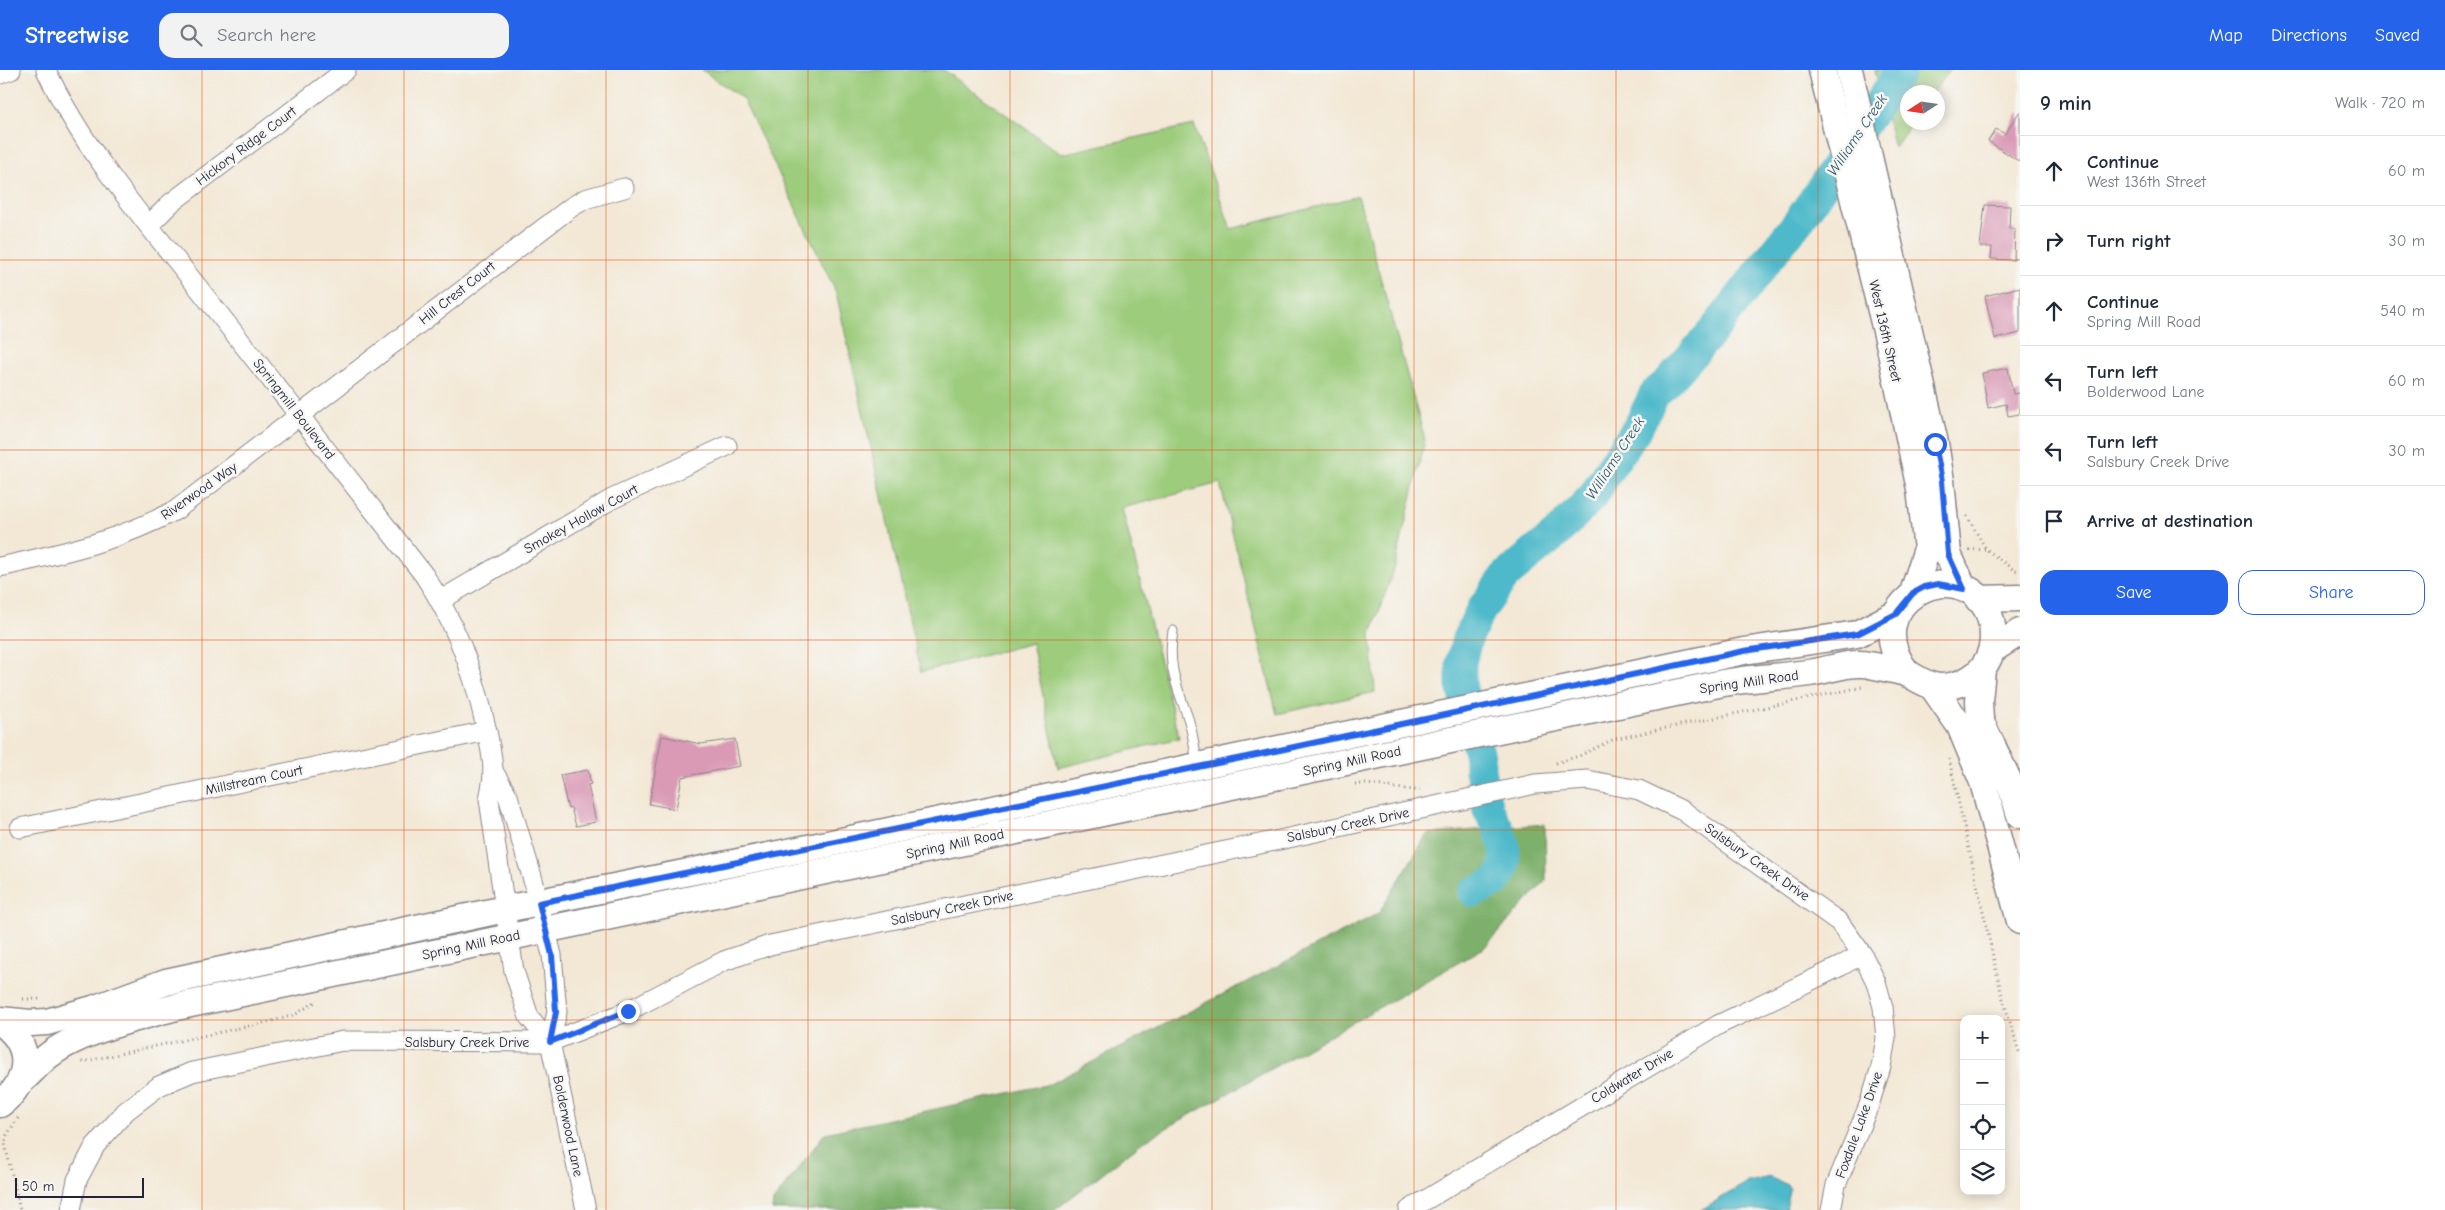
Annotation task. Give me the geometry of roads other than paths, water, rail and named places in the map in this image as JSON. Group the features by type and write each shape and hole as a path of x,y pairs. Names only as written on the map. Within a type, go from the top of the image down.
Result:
{"street":[{"path":"0,74 11,70"},
{"name":"Springmill Boulevard","path":"46,70 68,114 85,139 149,225 300,415 440,600 459,636 469,661 487,731 493,771 489,799 507,922"},
{"name":"Hickory Ridge Court","path":"149,225 171,203 346,70"},
{"name":"West 136th Street","path":"1822,70 1889,343 1924,515 1926,556 1913,593"},
{"name":"West 136th Street","path":"1851,82 1935,444 1942,481 1948,554 1971,594"},
{"name":"Hill Crest Court","path":"300,415 570,208 585,199 624,188"},
{"name":"Riverwood Way","path":"0,567 102,542 149,525 176,510 300,415"},
{"name":"Smokey Hollow Court","path":"440,600 612,498 726,446"},
{"path":"2020,598 1971,594 1938,584 1913,593 1896,614 1891,629 1892,646 1898,661 1908,674 1932,686 1946,687 1972,678 1987,660 2020,632"},
{"path":"1971,594 1987,610 1994,636 1978,701 1980,720 2011,786 2020,815"},
{"name":"Spring Mill Road","path":"542,916 1198,767 1744,651 1857,634 1896,614"},
{"name":"Spring Mill Road","path":"0,1021 30,1023 65,1018 166,982 542,916 1454,740 1739,680 1809,673 1856,664 1908,674"},
{"path":"1932,686 1960,726 1974,758 2017,891 2020,921"},
{"name":"Millstream Court","path":"20,828 487,731"},
{"name":"Springmill Boulevard","path":"493,771 508,796 542,916"},
{"name":"Salsbury Creek Drive","path":"71,1210 77,1180 95,1146 126,1111 159,1086 192,1072 343,1041 550,1042 628,1011 724,961 770,945 1284,839 1496,792 1559,781 1587,780 1639,790 1683,811 1804,895 1839,922 1862,954"},
{"name":"Bolderwood Lane","path":"542,916 552,955 556,1012 550,1042 586,1210"},
{"name":"Spring Mill Road","path":"0,1104 12,1095 20,1082 52,1053 81,1038 145,1015 301,980 507,922"},
{"name":"Bolderwood Lane","path":"507,922 514,971 529,1018 550,1042"},
{"name":"Coldwater Drive","path":"1409,1210 1718,1025 1843,966 1862,954"},
{"name":"Foxdale Lake Drive","path":"1831,1210 1836,1185 1869,1104 1881,1068 1886,1038 1883,1007 1876,982 1862,954"},
{"path":"0,1021 9,1028 18,1040 24,1053 24,1068 20,1082"}],"lane":[{"path":"1173,631 1170,649 1173,677 1193,735 1198,767"}],"water":[{"path":"1770,1177 1788,1185 1790,1189 1786,1210 1701,1210 1748,1182"}],"waterway":[{"name":"Williams Creek","path":"1474,892 1496,882 1504,869 1505,847 1498,827 1488,810 1480,770 1480,757 1461,685 1461,662 1467,639 1481,610 1505,576 1556,534 1593,496 1638,427 1655,393 1667,383 1713,331 1800,219 1901,70"}]}
